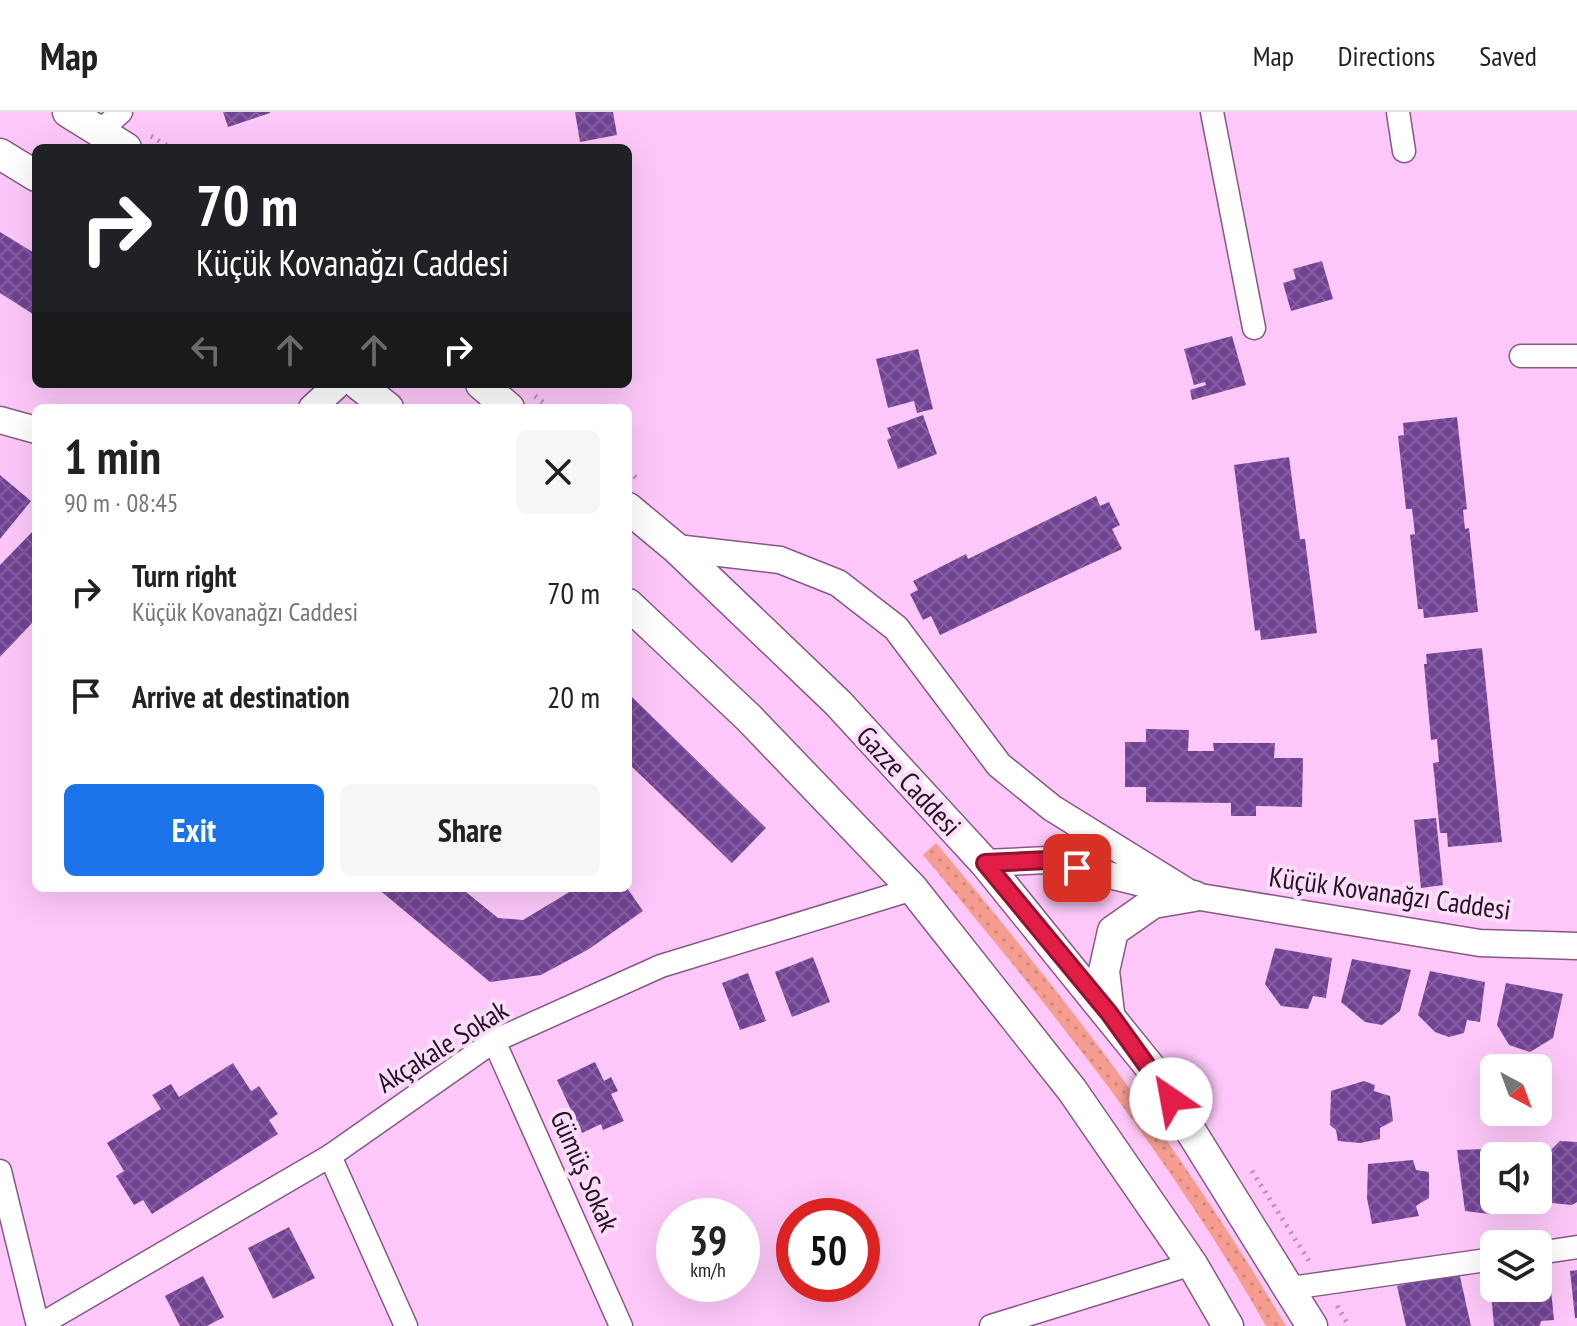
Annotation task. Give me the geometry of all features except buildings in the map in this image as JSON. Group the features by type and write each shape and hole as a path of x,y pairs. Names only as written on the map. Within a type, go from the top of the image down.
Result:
{"main road":[{"path":"68,112 110,122 124,144"},
{"path":"0,154 32,174"},
{"path":"363,388 383,404"},
{"path":"486,388 504,404"},
{"name":"Gazze Caddesi","path":"632,511 676,548 838,703 985,863 1154,1072 1312,1326"},
{"path":"632,608 749,718 913,889 1072,1090 1192,1264 1228,1326"},
{"path":"1109,1013 1104,971 1113,931 1153,903 1194,896"}],"street":[{"path":"1212,112 1254,328"},
{"path":"1398,112 1404,151"},
{"path":"1521,356 1577,356"},
{"path":"316,404 334,388"},
{"path":"0,420 32,429"},
{"name":"Küçük Kovanağzı Caddesi","path":"676,548 780,560 838,583 896,628 999,765 1052,808 1194,896"},
{"name":"Küçük Kovanağzı Caddesi","path":"985,863 1048,860 1194,896 1480,943 1577,946"},
{"name":"Akçakale Sokak","path":"38,1326 330,1156 494,1041 661,966 913,889"},
{"name":"Gümüş Sokak","path":"494,1041 621,1326"},
{"path":"330,1156 406,1326"},
{"path":"0,1171 38,1326"},
{"path":"1552,1251 1577,1247"},
{"path":"1291,1288 1480,1261"},
{"path":"991,1326 1192,1264"}],"shaded area":[{"path":"936,843 1122,1077 1207,1199 1286,1326 1266,1326 1229,1263 1148,1142 1061,1025 923,855"}],"route":[{"path":"1077,868 1048,860 985,863 1109,1013 1171,1099"}]}
